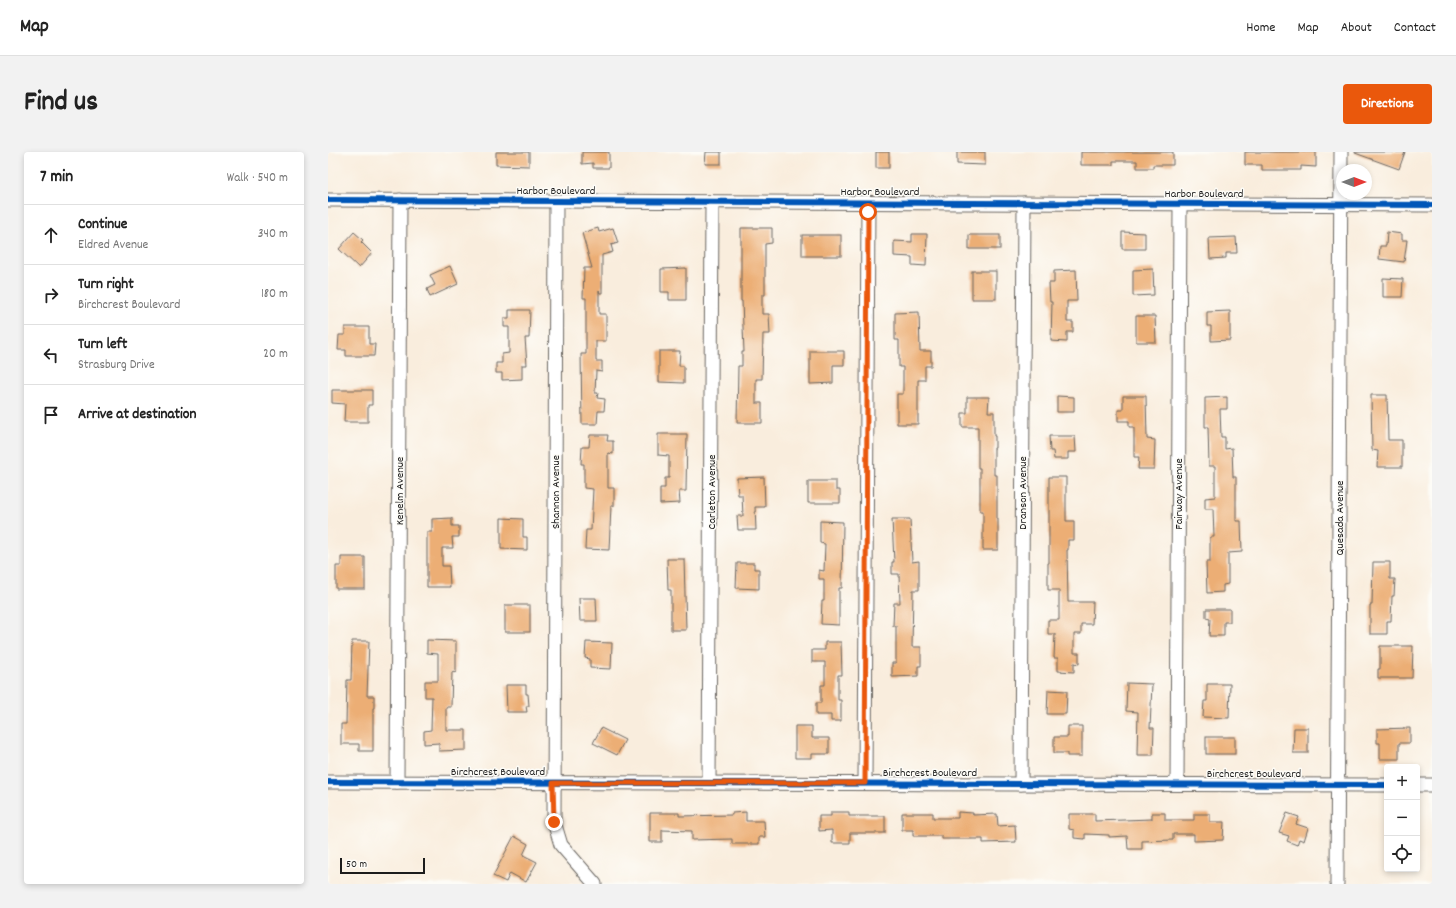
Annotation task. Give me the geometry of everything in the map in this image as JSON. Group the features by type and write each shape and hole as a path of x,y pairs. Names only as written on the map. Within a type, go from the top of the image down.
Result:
{"street":[{"name":"Quesada Avenue","path":"1337,884 1341,152"},
{"name":"Harbor Boulevard","path":"328,200 1432,205"},
{"name":"Kenelm Avenue","path":"397,782 400,200"},
{"name":"Shannon Avenue","path":"556,201 554,822 561,845 595,884"},
{"name":"Carleton Avenue","path":"709,783 712,202"},
{"path":"865,783 868,202"},
{"name":"Dranson Avenue","path":"1021,784 1024,203"},
{"name":"Fairway Avenue","path":"1177,784 1180,204"},
{"name":"Birchcrest Boulevard","path":"328,782 1384,785"},
{"path":"1420,785 1432,785"}],"building":[{"path":"496,152 529,152 529,166 496,165"},
{"path":"582,152 609,152 609,168 593,168 593,163 582,164"},
{"path":"706,152 721,152 721,164 705,164"},
{"path":"876,152 889,152 889,168 876,168"},
{"path":"957,152 985,152 985,165 957,164"},
{"path":"1081,152 1173,152 1173,165 1153,165 1153,168 1137,168 1137,161 1113,161 1113,165 1081,165"},
{"path":"1245,152 1316,152 1316,167 1301,166 1301,170 1262,170 1262,165 1245,165"},
{"path":"1355,152 1405,152 1399,169"},
{"path":"598,228 599,232 613,228 618,243 611,245 613,252 602,255 602,293 599,291 599,314 606,314 606,341 596,341 596,361 602,361 602,372 596,371 595,393 598,393 597,398 605,399 604,411 598,411 597,424 582,424 581,354 586,354 586,298 583,298 584,268 592,268 582,233"},
{"path":"741,228 772,228 772,243 765,244 765,295 762,295 762,314 769,314 770,334 763,334 762,379 756,379 756,403 762,403 762,423 737,423 738,366 742,366 742,352 744,352 741,301"},
{"path":"354,232 363,240 361,242 372,253 359,268 339,249"},
{"path":"1122,232 1145,233 1145,249 1122,249"},
{"path":"1387,232 1402,234 1402,240 1407,240 1404,262 1379,259 1380,246 1386,246"},
{"path":"912,234 927,234 926,266 912,265 912,257 894,256 894,241 912,242"},
{"path":"802,235 841,235 841,256 802,256"},
{"path":"969,235 1000,235 1000,249 969,249"},
{"path":"1236,237 1237,253 1226,253 1226,258 1210,259 1209,238"},
{"path":"450,266 458,284 430,297 427,289 435,285 430,275"},
{"path":"686,268 686,300 669,300 669,292 661,292 661,269"},
{"path":"1153,269 1154,295 1133,296 1133,270"},
{"path":"1076,270 1077,301 1067,301 1067,322 1073,322 1073,332 1067,332 1067,342 1051,341 1052,302 1050,302 1049,283 1054,283 1054,271"},
{"path":"972,271 996,271 996,299 972,299"},
{"path":"1383,278 1403,279 1402,297 1383,297"},
{"path":"509,310 530,310 529,338 525,338 527,365 522,365 522,379 502,380 502,373 496,373 496,363 502,363 502,354 509,353 509,327 504,327 504,318 509,318"},
{"path":"1230,311 1230,340 1211,341 1211,326 1207,326 1207,312"},
{"path":"919,312 920,351 931,351 931,366 925,366 925,380 918,380 918,424 897,424 897,394 903,394 903,367 899,367 899,340 895,340 895,313"},
{"path":"1136,316 1155,316 1156,342 1136,342"},
{"path":"345,327 369,327 369,344 375,344 374,356 346,356 346,350 338,350 339,335 345,335"},
{"path":"659,351 680,351 679,366 684,366 684,383 659,382"},
{"path":"810,351 844,351 844,365 833,365 833,383 810,384"},
{"path":"332,390 372,390 372,405 368,405 368,422 344,422 345,404 332,403"},
{"path":"1371,395 1387,395 1388,440 1402,440 1402,467 1377,467 1378,451 1372,450"},
{"path":"1057,396 1074,397 1074,412 1057,412"},
{"path":"1123,396 1146,396 1147,439 1155,440 1154,469 1138,469 1139,457 1134,457 1134,427 1129,427 1129,421 1118,421 1118,410 1123,410"},
{"path":"967,397 989,397 988,412 994,412 994,475 997,475 998,550 983,550 983,511 980,511 980,468 978,468 978,427 962,427 962,413 967,413"},
{"path":"1227,397 1227,409 1220,409 1221,437 1225,437 1225,449 1232,448 1233,477 1236,477 1236,521 1241,521 1242,552 1228,553 1228,584 1223,585 1223,592 1207,593 1206,562 1210,562 1210,537 1214,537 1213,509 1205,509 1205,498 1215,497 1215,466 1209,466 1208,427 1205,427 1205,398"},
{"path":"658,434 687,434 686,491 679,491 680,503 660,504 660,488 665,488 665,478 669,478 669,456 658,455"},
{"path":"590,435 608,435 607,441 613,441 613,454 608,453 608,488 614,488 614,506 611,506 609,550 585,549 586,530 591,530 593,489 584,488 584,464 581,464 582,447 589,447"},
{"path":"1049,436 1075,436 1076,452 1068,452 1068,459 1054,459 1053,451 1050,451"},
{"path":"764,477 765,507 755,507 756,530 738,530 737,516 743,516 742,495 738,495 737,478"},
{"path":"1049,477 1066,477 1066,521 1074,521 1074,540 1068,540 1067,550 1068,602 1093,602 1092,624 1081,624 1081,634 1074,634 1074,653 1079,653 1079,664 1074,663 1074,672 1058,671 1058,658 1054,658 1055,634 1048,634 1048,620 1059,620 1059,590 1048,590"},
{"path":"808,481 836,481 836,490 840,490 840,503 808,503"},
{"path":"452,518 452,526 459,526 459,537 452,537 453,548 442,548 442,566 449,566 450,587 427,587 427,532 432,532 432,519"},
{"path":"501,518 523,519 523,537 527,537 527,550 501,549"},
{"path":"892,519 910,519 912,562 919,561 919,590 913,590 912,647 921,647 921,666 918,666 918,676 892,677 892,663 896,663 896,626 893,626 894,603 900,603 899,574 892,574 892,562 894,562"},
{"path":"820,521 843,522 842,588 839,588 839,625 821,624 822,601 824,601 824,579 819,579 819,570 824,571 825,544 820,543"},
{"path":"341,557 365,557 365,589 336,589 336,566 341,566"},
{"path":"667,559 684,559 686,630 671,630 671,590 668,590"},
{"path":"1373,562 1390,562 1390,579 1395,579 1394,596 1392,596 1391,621 1387,621 1387,634 1370,634 1370,605 1372,605"},
{"path":"737,563 754,563 754,569 759,569 759,589 736,588"},
{"path":"579,598 596,598 597,621 580,621"},
{"path":"505,605 530,605 530,632 505,632"},
{"path":"1206,609 1230,609 1230,622 1224,622 1224,636 1209,636 1210,619 1206,618"},
{"path":"427,640 456,641 456,673 452,672 451,707 446,707 446,730 466,730 466,750 439,751 439,743 424,744 424,731 431,730 432,697 425,697 425,681 438,681 438,654 427,653"},
{"path":"352,641 369,641 367,696 374,696 373,751 359,751 359,744 341,744 341,724 346,724 347,680 351,680"},
{"path":"586,642 612,643 611,669 590,668 590,659 585,658"},
{"path":"825,642 841,642 842,675 838,675 838,700 841,700 841,721 831,721 831,715 816,715 816,703 821,703 821,685 825,685 825,662 812,662 812,650 825,650"},
{"path":"1380,646 1413,646 1412,678 1378,678 1378,669 1380,669"},
{"path":"1127,683 1152,684 1150,728 1154,728 1153,755 1137,755 1138,712 1126,711"},
{"path":"1207,684 1230,684 1229,718 1203,717 1204,701 1207,701"},
{"path":"506,685 526,685 526,694 528,694 529,706 526,706 527,712 507,712"},
{"path":"1048,690 1067,691 1066,714 1047,714"},
{"path":"795,726 812,726 812,738 829,738 829,754 812,754 812,758 795,758"},
{"path":"1068,726 1082,726 1082,756 1067,756 1067,753 1054,753 1054,737 1068,737"},
{"path":"601,728 625,740 617,755 593,743"},
{"path":"1294,728 1308,728 1308,753 1293,753"},
{"path":"1410,728 1410,743 1399,743 1399,759 1380,759 1380,743 1377,743 1377,729"},
{"path":"1206,737 1235,737 1235,754 1206,754"},
{"path":"746,812 746,821 764,821 765,837 759,837 759,844 732,844 732,839 692,840 692,831 662,830 662,842 650,842 650,813 679,813 679,816 732,815 732,813"},
{"path":"831,812 849,812 849,816 885,816 885,833 850,833 850,843 832,843 832,830 819,831 819,816 831,816"},
{"path":"958,812 973,813 973,815 997,814 998,826 1015,825 1016,842 983,843 983,839 942,839 942,836 913,836 913,830 902,830 902,813 933,813 933,818 958,818"},
{"path":"1152,813 1165,813 1165,820 1194,820 1194,814 1210,814 1210,822 1224,822 1223,840 1194,841 1194,834 1173,834 1173,840 1142,841 1142,849 1128,849 1127,836 1109,837 1109,835 1085,834 1085,839 1074,838 1074,830 1069,829 1069,814 1095,814 1095,821 1152,819"},
{"path":"1287,813 1299,817 1296,824 1308,828 1304,841 1299,839 1297,845 1287,841 1289,836 1279,833"},
{"path":"514,836 528,844 523,855 537,862 526,882 510,873 506,882 493,876"}],"cycle path":[{"path":"328,200 1432,205"},
{"path":"328,782 1384,785"}],"route":[{"path":"554,822 553,783 865,783 868,212"}]}
